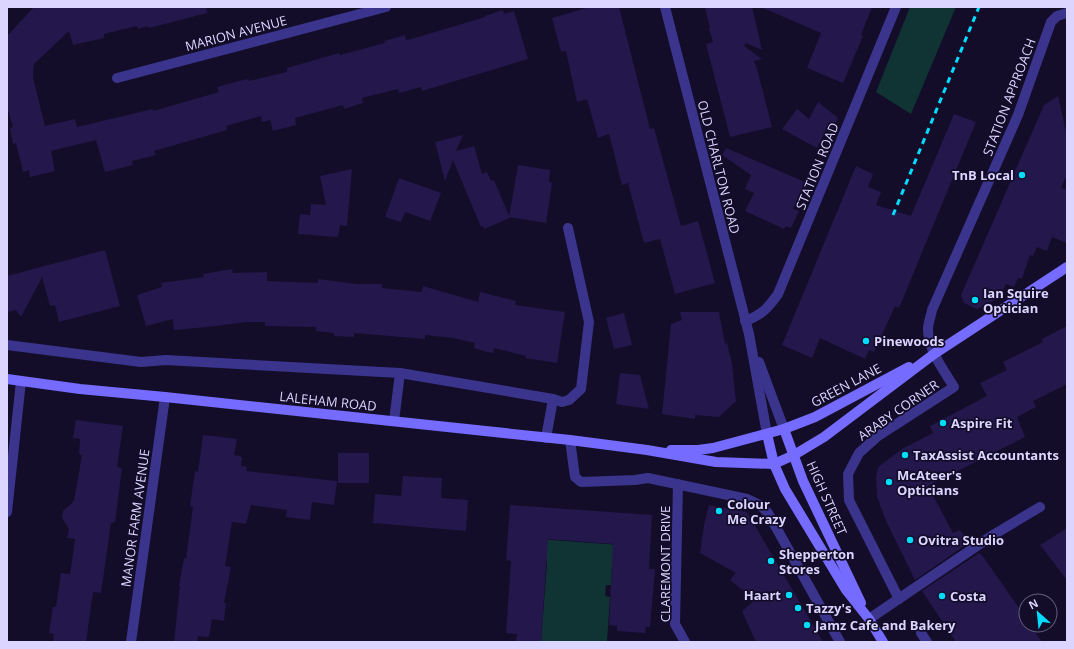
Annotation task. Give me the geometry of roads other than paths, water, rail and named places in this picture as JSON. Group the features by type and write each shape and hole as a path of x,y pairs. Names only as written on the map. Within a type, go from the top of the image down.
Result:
{"main road":[{"name":"GREEN LANE","path":"794,455 834,431 934,354 1067,267"},
{"name":"GREEN LANE","path":"767,434 815,417 934,354"},
{"name":"LALEHAM ROAD","path":"7,379 80,389 570,440 647,450 716,462 774,464 794,455"},
{"name":"HIGH STREET","path":"784,429 803,481 869,619 883,642"},
{"name":"HIGH STREET","path":"767,434 774,464 787,493 846,590 869,619"},
{"name":"LALEHAM ROAD","path":"647,450 698,450 713,448 767,434"}],"street":[{"name":"MARION AVENUE","path":"116,78 386,7"},
{"name":"OLD CHARLTON ROAD","path":"665,7 745,321 784,429"},
{"name":"STATION ROAD","path":"745,321 768,309 778,294 896,7"},
{"name":"STATION APPROACH","path":"934,354 928,328 932,310 1018,115 1051,22 1057,16 1067,13"},
{"path":"7,346 141,362 166,360 400,373 553,399 562,402 569,400 580,389 589,322 568,228"},
{"name":"OLD CHARLTON ROAD","path":"749,334 767,434"},
{"name":"ARABY CORNER","path":"899,599 849,500 848,474 859,453 878,436 954,387 934,354"},
{"path":"394,421 400,373"},
{"path":"7,512 21,381"},
{"name":"MANOR FARM AVENUE","path":"131,642 165,397"},
{"path":"546,438 553,399"},
{"path":"570,440 575,477 582,482 635,480 648,478 747,499 760,505 768,513 840,642"},
{"name":"CLAREMONT DRIVE","path":"678,484 676,624 686,642"},
{"path":"869,619 993,534 1040,507"},
{"path":"921,633 927,642"}],"railway":[{"path":"893,215 979,7"}],"place":[{"name":"TnB Local","path":"1022,175"},
{"name":"Ian Squire Optician","path":"975,300"},
{"name":"Pinewoods","path":"866,341"},
{"name":"Aspire Fit","path":"943,423"},
{"name":"TaxAssist Accountants","path":"905,455"},
{"name":"McAteer's Opticians","path":"889,482"},
{"name":"Colour Me Crazy","path":"719,511"},
{"name":"Ovitra Studio","path":"910,540"},
{"name":"Shepperton Stores","path":"771,561"},
{"name":"Haart","path":"789,595"},
{"name":"Costa","path":"942,596"},
{"name":"Tazzy's","path":"798,608"},
{"name":"Jamz Cafe and Bakery","path":"807,625"}]}
